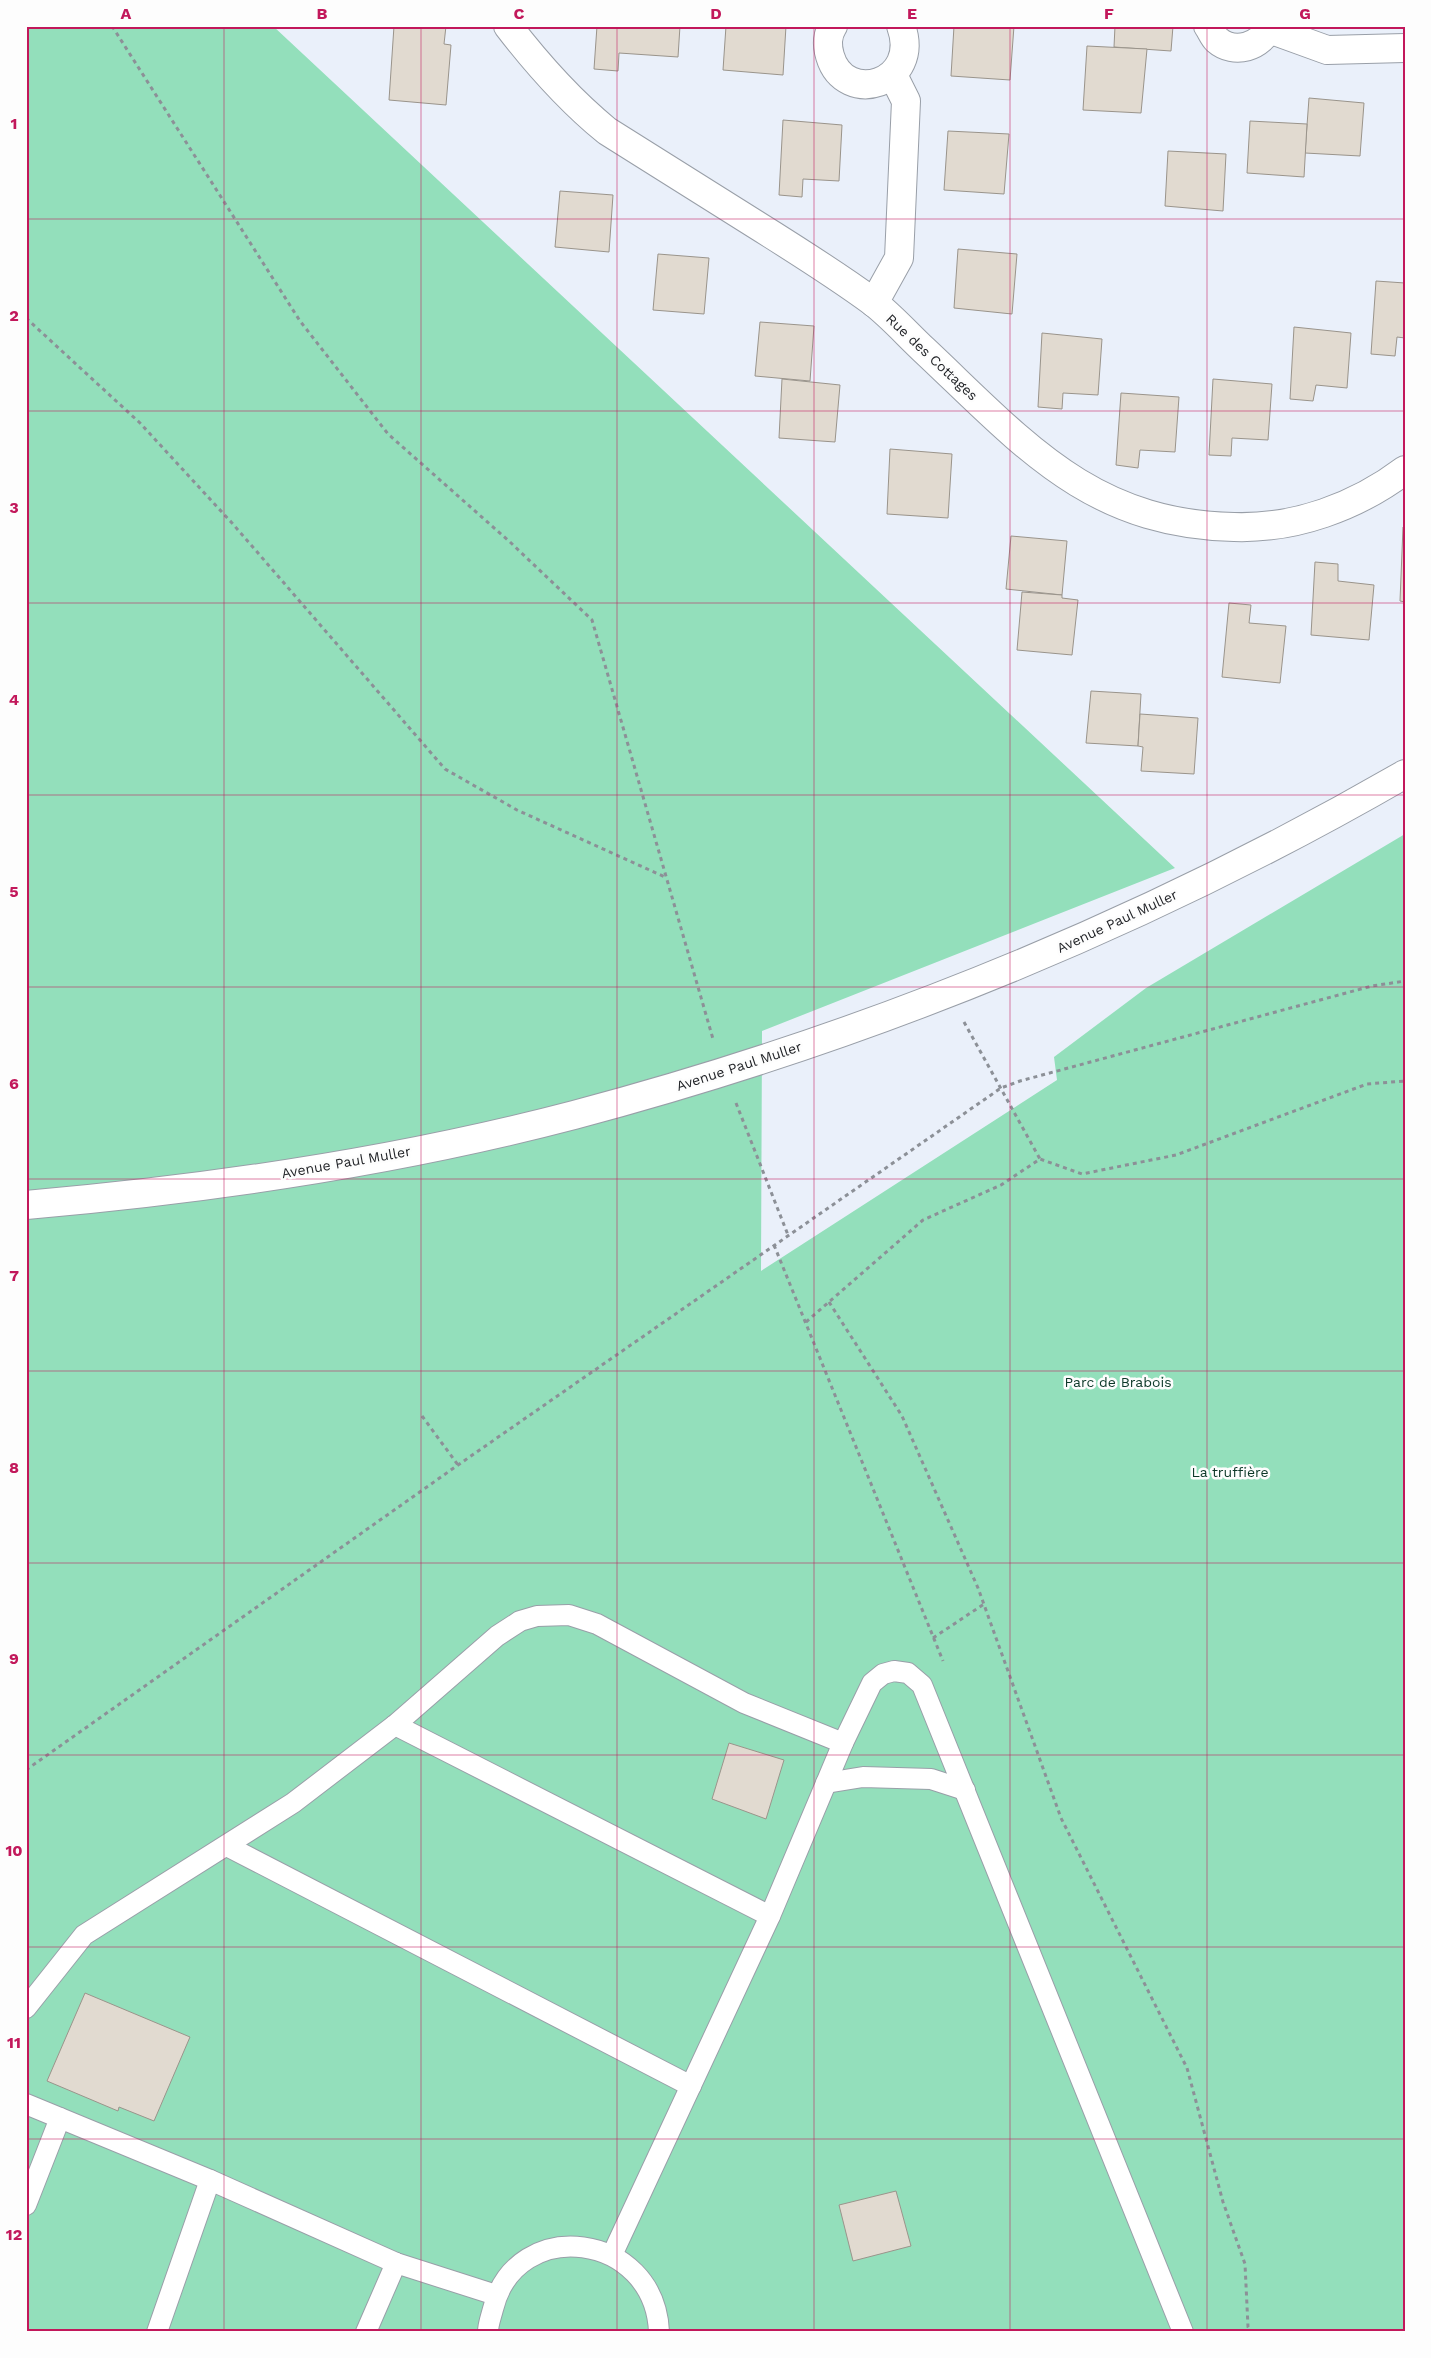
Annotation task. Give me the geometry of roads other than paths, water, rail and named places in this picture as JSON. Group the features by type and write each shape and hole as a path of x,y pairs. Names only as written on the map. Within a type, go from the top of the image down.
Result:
{"street":[{"name":"Rue des Cottages","path":"508,26 540,68 607,131 816,262 874,304 1028,447 1062,474 1096,495 1142,513 1169,521 1214,527 1261,528 1300,522 1340,506 1372,491 1405,470"},
{"path":"833,26 828,47 832,63 844,77 860,84 877,83 893,75 903,61 906,44 901,26"},
{"path":"1208,26 1216,39 1230,47 1238,48 1246,48 1259,41 1269,28 1327,50 1405,48"},
{"path":"874,304 899,258 906,101 893,75"},
{"name":"Avenue Paul Muller","path":"26,1205 219,1184 410,1152 572,1115 719,1060 772,1057 1003,972 1158,904 1358,801 1405,774"}],"lane":[{"path":"26,2008 84,1935 184,1870 227,1846 293,1803 395,1725 497,1636 520,1621 537,1616 569,1615 596,1624 744,1703 843,1743"},
{"path":"612,2255 770,1916 843,1743 872,1683 883,1674 894,1671 908,1673 922,1685 1183,2332"},
{"path":"395,1725 770,1916"},
{"path":"826,1782 863,1777 930,1779 965,1790"},
{"path":"227,1846 691,2086"},
{"path":"26,2104 210,2180 396,2263 496,2295"},
{"path":"26,2205 60,2118"},
{"path":"156,2332 210,2180"},
{"path":"488,2332 496,2295 508,2276 526,2261 545,2251 568,2246 590,2248 612,2255 633,2270 650,2291 658,2315 659,2332"},
{"path":"366,2332 396,2263"}],"park label":[{"name":"Parc de Brabois","path":"1118,1382"},
{"name":"La truffière","path":"1230,1472"}]}
